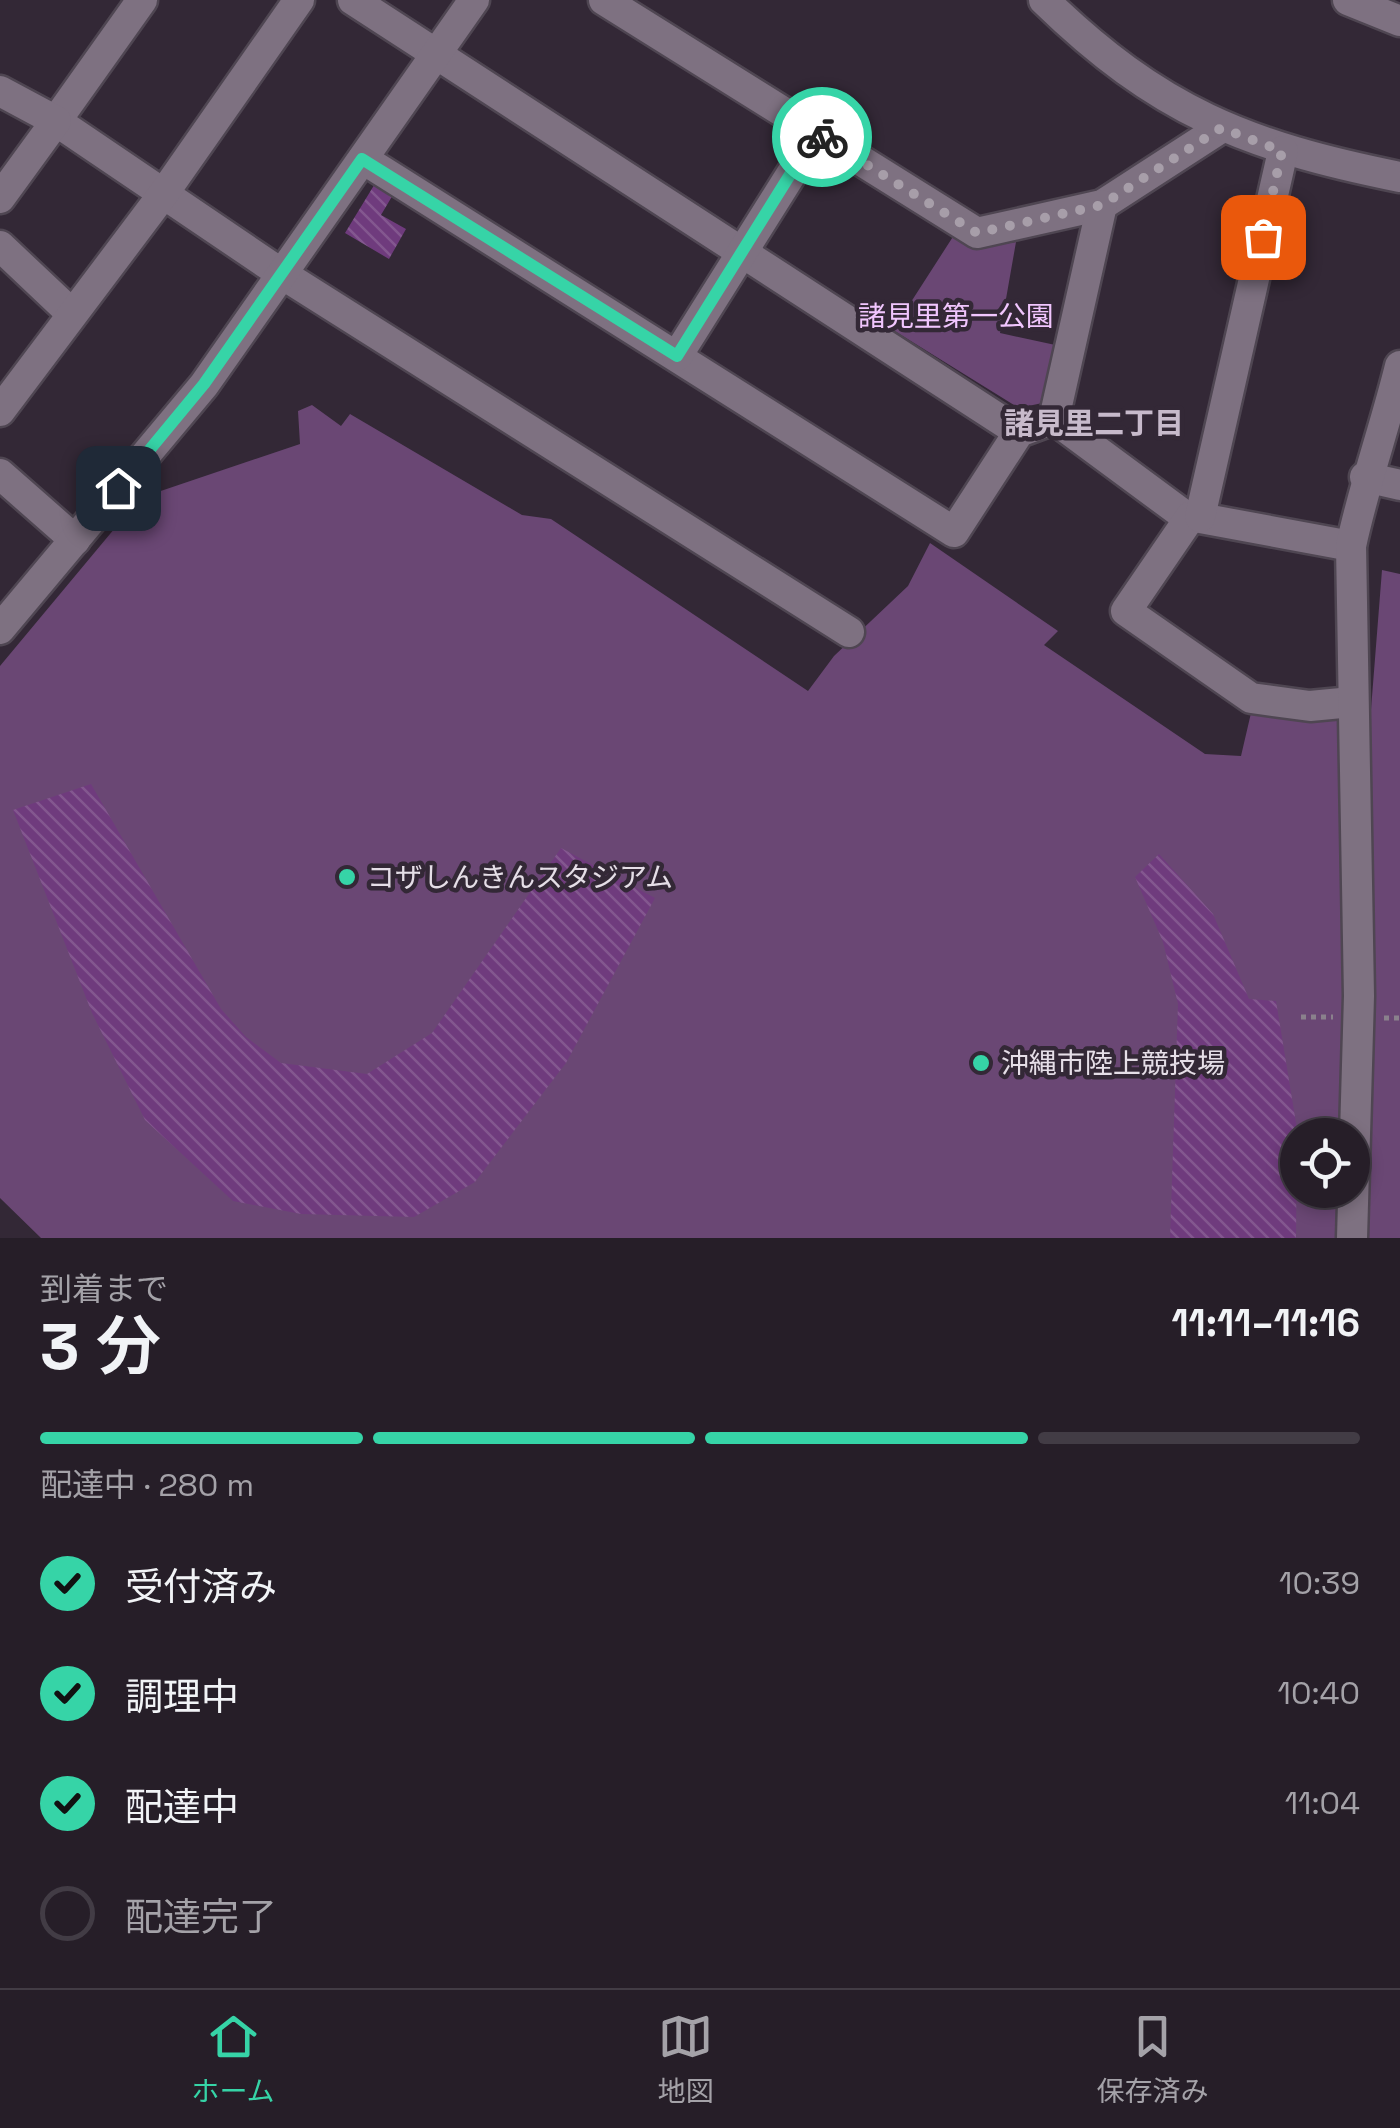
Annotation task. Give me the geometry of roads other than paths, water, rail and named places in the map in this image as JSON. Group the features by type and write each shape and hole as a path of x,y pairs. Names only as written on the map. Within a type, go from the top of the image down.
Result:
{"street":[{"path":"0,198 142,0"},
{"path":"0,411 164,193 298,0"},
{"path":"353,0 1019,432"},
{"path":"0,629 204,384 474,0"},
{"path":"604,0 977,233 1102,205 1221,128"},
{"path":"1044,0 1140,83 1221,128 1282,151 1400,177"},
{"path":"1348,0 1400,22"},
{"path":"0,91 56,121 282,274 849,632"},
{"path":"677,356 816,133"},
{"path":"1282,151 1196,516 1126,612 1251,698 1310,706 1352,702"},
{"path":"362,159 954,532 1019,432 1054,419"},
{"path":"1054,419 1102,205"},
{"path":"0,246 72,313"},
{"path":"1352,1238 1359,996 1350,546 1400,366"},
{"path":"1054,419 1196,516 1350,546"},
{"path":"0,474 75,540"},
{"path":"1366,478 1400,485"}],"place":[{"name":"コザしんきんスタジアム","path":"347,877"},
{"name":"沖縄市陸上競技場","path":"981,1063"}],"district":[{"name":"諸見里二丁目","path":"1094,423"}],"park label":[{"name":"諸見里第一公園","path":"956,316"}]}
